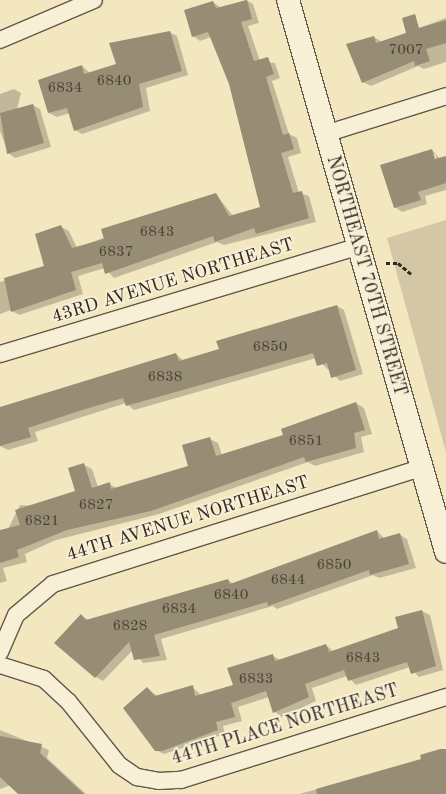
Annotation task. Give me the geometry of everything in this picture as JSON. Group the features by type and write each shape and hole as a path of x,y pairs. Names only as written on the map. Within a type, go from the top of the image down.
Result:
{"street":[{"path":"0,40 94,0"},
{"name":"NORTHEAST 70TH STREET","path":"288,0 446,552"},
{"path":"325,134 446,96"},
{"name":"43RD AVENUE NORTHEAST","path":"0,354 358,247"},
{"name":"44TH AVENUE NORTHEAST","path":"0,652 16,614 53,584 422,468"},
{"name":"44TH PLACE NORTHEAST","path":"0,665 44,679 68,701 119,765 137,777 159,782 181,780 446,697"}],"path":[{"path":"386,263 398,263 411,274"}],"shaded area":[{"path":"446,220 446,452 387,238"}],"building":[{"path":"247,0 252,19 241,22 254,61 268,57 274,74 266,77 283,135 289,133 294,149 281,153 293,193 302,191 309,218 256,234 254,228 215,242 213,236 105,274 102,263 71,272 76,290 11,312 4,278 44,266 35,234 61,225 72,248 104,239 101,229 216,193 229,216 260,207 229,84 208,32 192,37 184,10 213,1 216,8"},
{"path":"415,14 419,28 446,20 446,43 426,49 430,61 415,66 414,61 362,83 346,44 374,36 376,43 406,33 402,18"},
{"path":"170,31 182,71 139,84 143,107 74,131 67,108 48,113 38,80 82,65 84,74 116,64 109,43"},
{"path":"33,104 44,143 7,154 0,113"},
{"path":"432,149 435,159 446,156 446,183 418,192 421,200 394,208 380,165"},
{"path":"337,305 356,370 331,378 327,363 317,366 313,353 126,406 123,398 82,410 28,428 31,437 0,446 0,407 176,353 179,361 219,349 216,341"},
{"path":"356,402 365,430 354,433 356,448 306,462 304,457 151,511 67,530 17,550 19,557 0,563 0,530 20,525 15,510 75,491 68,468 84,463 92,488 110,482 111,489 188,466 182,445 210,437 216,456 283,435 281,429"},
{"path":"377,530 379,539 400,533 409,564 370,575 369,570 268,606 267,602 154,635 160,656 134,660 129,642 95,678 54,643 81,614 86,620 228,579 230,584"},
{"path":"422,610 436,666 411,674 407,662 348,681 344,670 305,684 309,697 273,713 266,691 231,703 235,717 216,722 218,730 162,751 155,751 123,708 147,687 155,696 193,685 195,696 233,685 227,668 273,654 275,661 326,644 329,652 398,628 395,617"},
{"path":"0,736 42,744 40,753 84,794 18,794 0,777"},
{"path":"446,749 446,794 317,794 316,789 421,759 420,755"}]}
